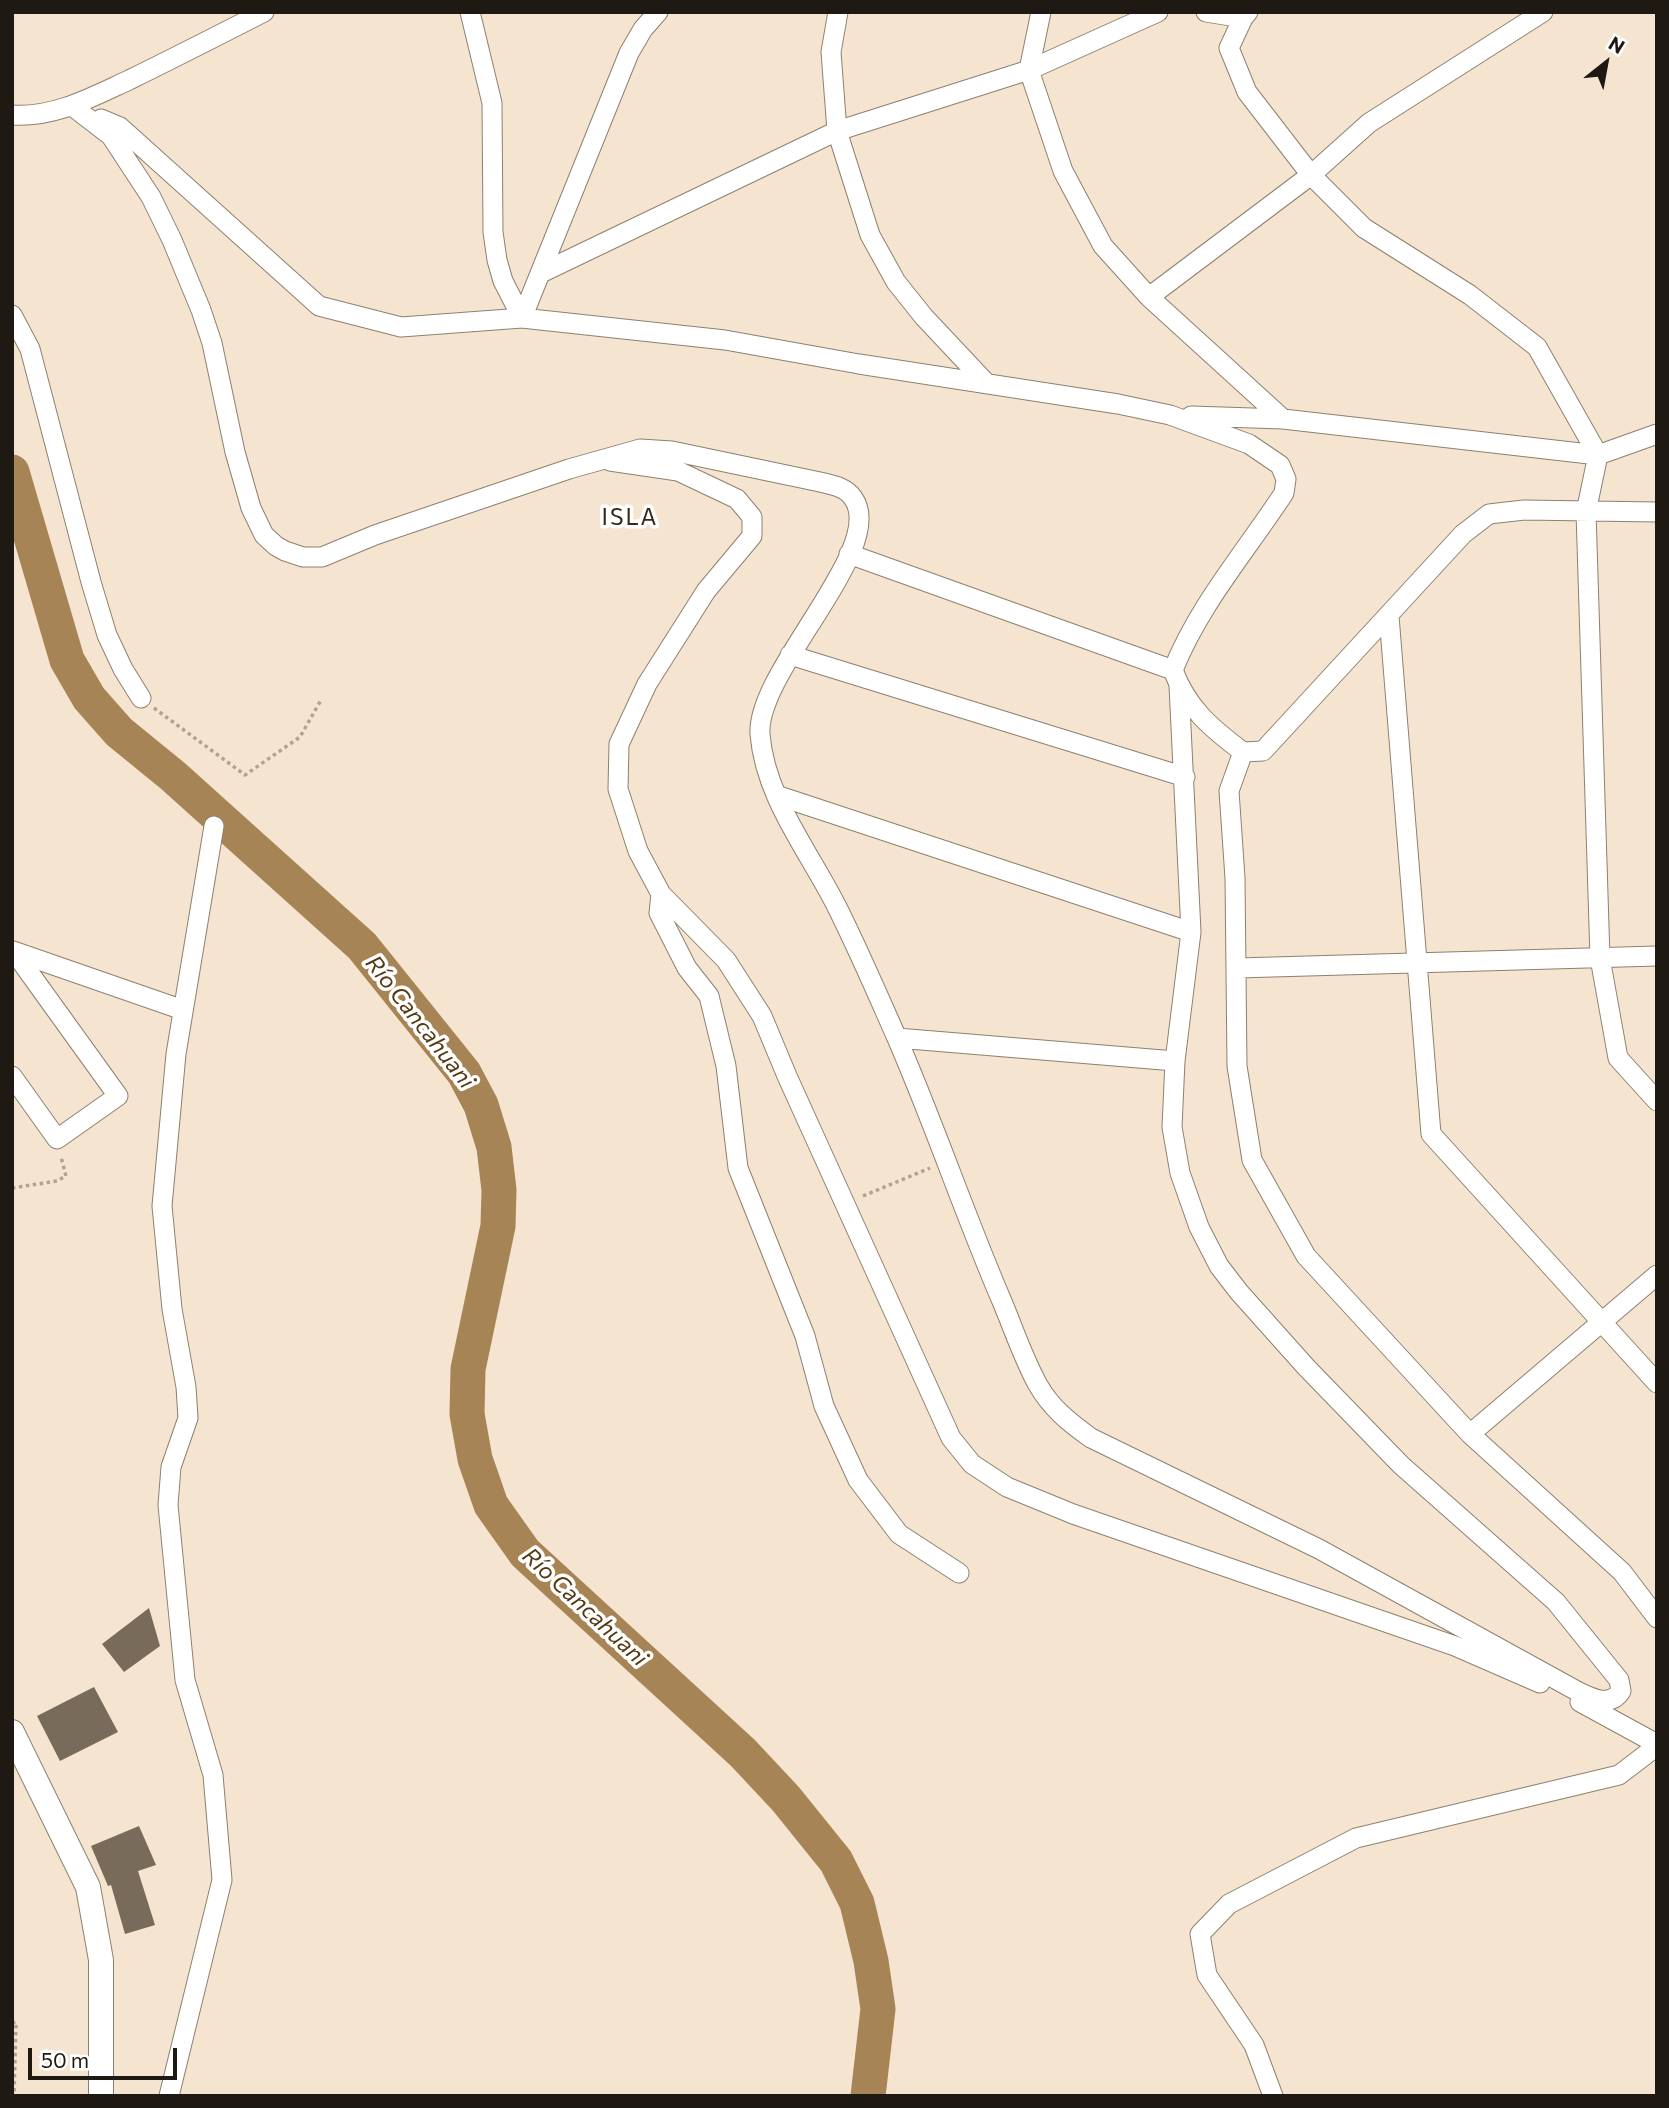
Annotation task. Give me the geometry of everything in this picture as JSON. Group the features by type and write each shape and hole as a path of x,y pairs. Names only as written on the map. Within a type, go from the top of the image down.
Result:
{"main road":[{"path":"12,1732 88,1887 101,1960 101,2096"}],"street":[{"path":"12,115 30,117 72,106 169,61 264,12"},
{"path":"470,12 492,103 493,232 497,260 503,281 522,318"},
{"path":"522,318 629,53 643,29 658,12"},
{"path":"838,12 831,52 837,131 870,235 896,282 924,317 987,384"},
{"path":"1041,12 1029,70 1063,171 1103,246 1149,298 1283,419"},
{"path":"541,273 837,131 1029,70 1158,12"},
{"path":"1206,12 1245,15 1229,48 1247,92 1311,175 1364,228 1470,295 1536,347 1598,455 1586,512 1600,958 1618,1058 1657,1101"},
{"path":"1149,298 1311,175 1369,123 1543,12"},
{"path":"72,106 120,127 318,306 401,327 522,318 725,340 1118,404 1170,415 1222,433 1263,452 1280,465 1286,479 1284,493 1185,640 1176,678 1185,777 1191,932 1175,1062 1172,1127 1175,1152 1186,1194 1208,1247 1239,1292 1281,1340 1401,1465 1556,1602 1616,1674 1621,1686 1619,1696 1600,1701 1577,1691 1319,1549 1091,1438 1061,1416 1037,1384 897,1038 837,906 776,795 761,747 760,729 766,702 790,655 828,597 859,526 857,505 846,491 837,486 652,449 640,449 569,469 388,531 322,557 303,557 276,546 264,535 251,508 235,452 212,343 172,240 151,197 111,136 72,106"},
{"path":"12,316 30,349 107,635 141,698"},
{"path":"1170,415 1283,419 1598,455 1657,434"},
{"path":"602,460 678,471 737,499 752,517 752,536 706,591 647,684 619,744 618,789 638,851 661,894 726,960 762,1016 951,1438 972,1464 1007,1487 1073,1514 1455,1646 1570,1697 1657,1745 1619,1775 1356,1838 1229,1904 1200,1934 1207,1975 1254,2045 1273,2096"},
{"path":"849,554 1176,678 1197,715 1243,752 1263,751 1464,534 1489,514 1524,510 1657,512"},
{"path":"1389,616 1431,1134 1657,1383"},
{"path":"790,655 1185,777"},
{"path":"1243,752 1229,791 1238,968 1237,1066 1252,1160 1306,1256 1470,1434 1622,1572 1657,1618"},
{"path":"776,795 1191,932"},
{"path":"169,2096 222,1880 213,1775 185,1680 168,1505 171,1467 188,1418 186,1387 172,1309 162,1206 176,1054 214,827"},
{"path":"661,894 659,913 687,968 709,996 726,1066 738,1168 805,1336 824,1406 858,1480 899,1534 958,1573"},
{"path":"13,953 183,1010"},
{"path":"12,1076 57,1139 118,1096 13,953"},
{"path":"1238,968 1657,956"},
{"path":"897,1038 1175,1062"},
{"path":"1470,1434 1657,1275"}],"path":[{"path":"141,698 245,775 300,737 321,700"},
{"path":"12,1188 57,1181 66,1176 57,1139"},
{"path":"846,1203 945,1161"},
{"path":"12,2023 16,2022 13,2092"}],"building":[{"path":"149,1608 160,1646 124,1672 102,1644"},
{"path":"94,1687 118,1732 60,1761 37,1716"},
{"path":"139,1826 156,1865 138,1871 155,1925 125,1934 111,1885 108,1886 91,1846"}],"waterway":[{"name":"Río Cancahuani","path":"12,472 67,660 89,698 119,732 173,776 362,946 464,1073 481,1105 494,1147 499,1190 498,1226 468,1369 467,1414 475,1459 491,1505 525,1553 743,1753 786,1799 836,1861 857,1903 871,1961 878,2009 868,2096"}],"district":[{"name":"ISLA","path":"630,517"}]}
